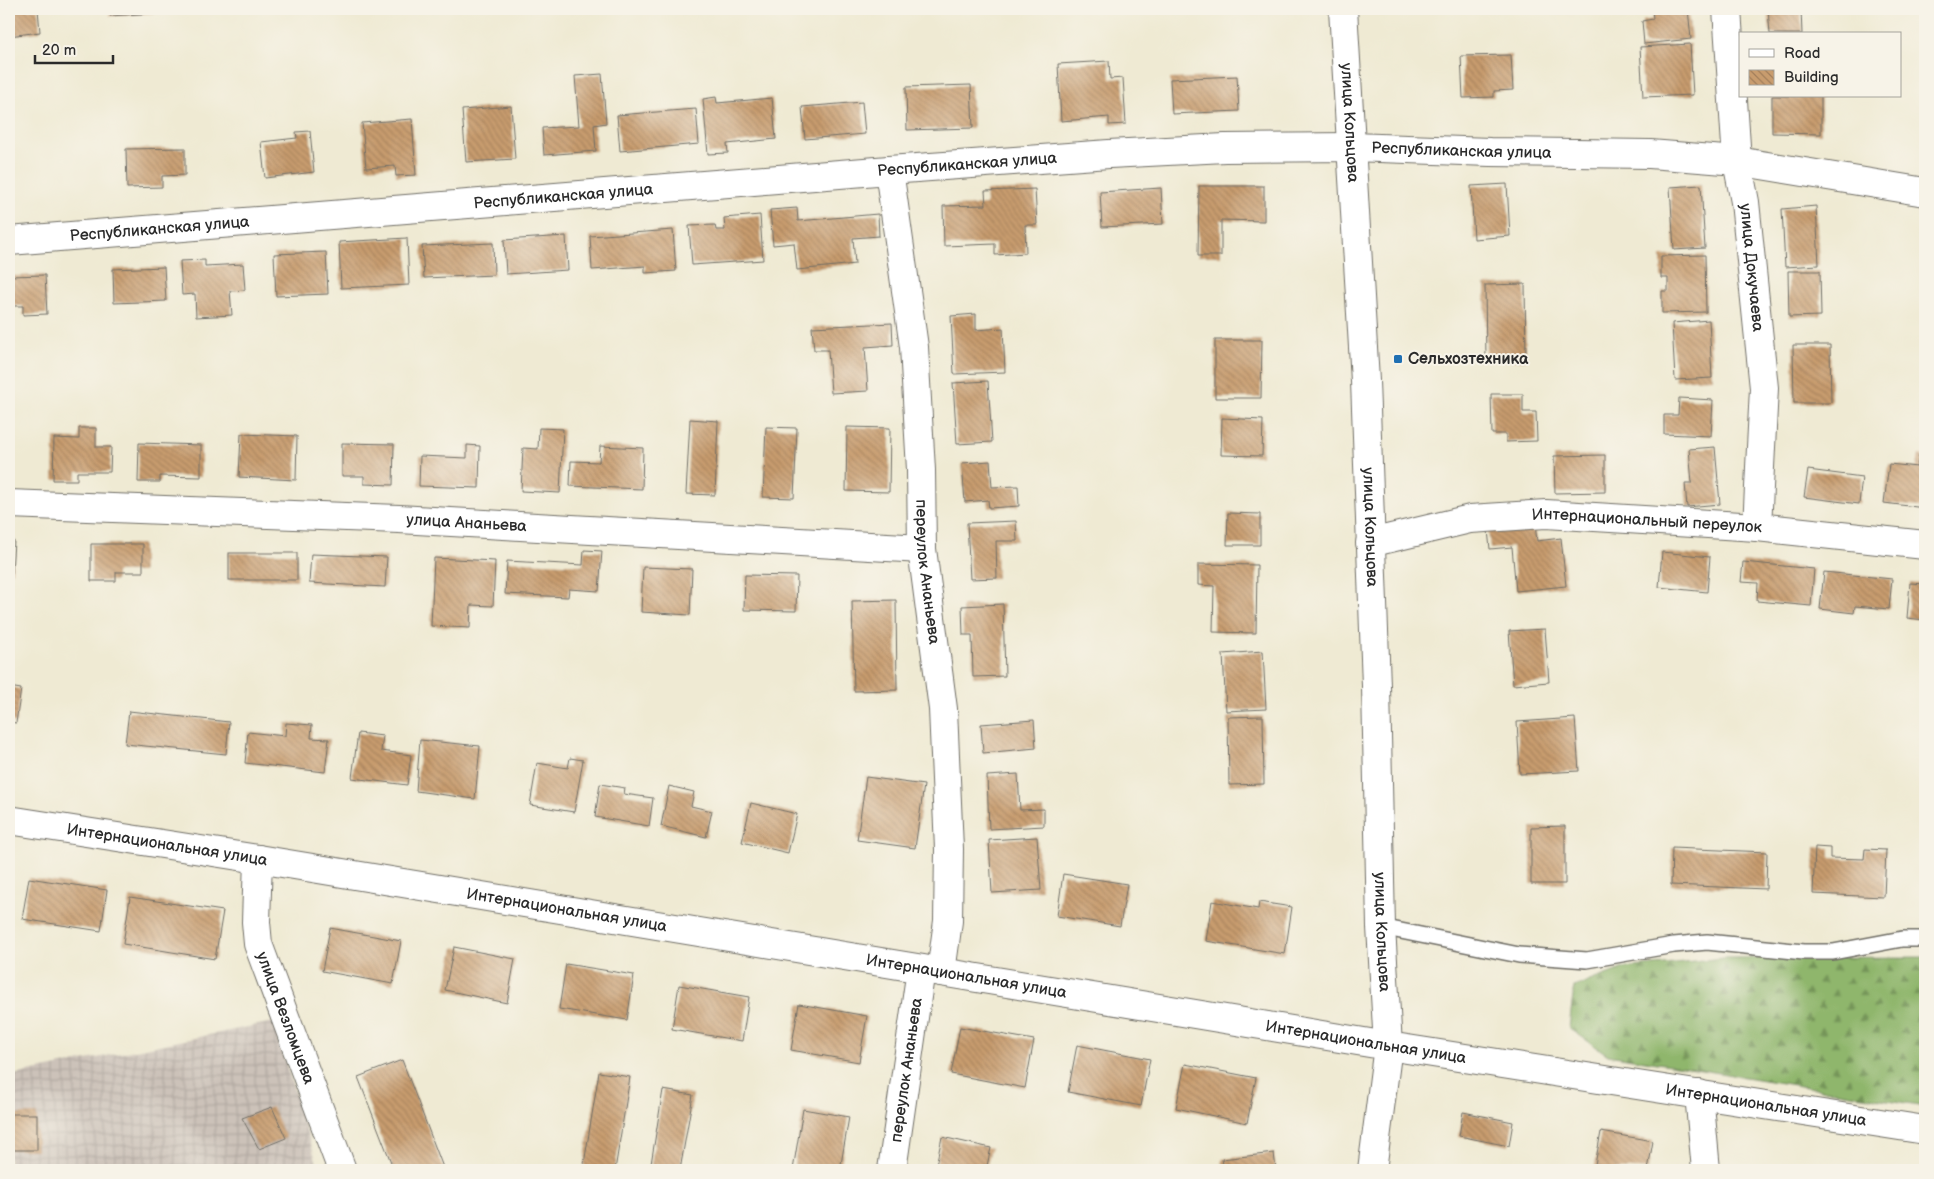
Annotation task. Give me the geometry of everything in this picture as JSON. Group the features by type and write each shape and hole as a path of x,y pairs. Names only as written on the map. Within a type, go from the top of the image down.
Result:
{"street":[{"name":"улица Кольцова","path":"1343,9 1365,381 1381,927 1388,1046 1372,1170"},
{"name":"улица Докучаева","path":"1727,9 1737,161 1745,202 1764,388 1757,527"},
{"name":"Республиканская улица","path":"9,241 889,170 1118,153 1225,148 1352,147 1490,152 1650,154 1737,161 1925,192"},
{"name":"переулок Ананьева","path":"889,170 914,347 922,549 943,709 948,794 948,921 931,971 892,1170"},
{"name":"улица Ананьева","path":"9,504 399,519 922,549"},
{"name":"Интернациональный переулок","path":"1370,543 1470,519 1546,514 1757,527 1925,545"},
{"name":"Интернациональная улица","path":"9,820 258,859 1388,1046 1925,1130"},
{"name":"улица Везломцева","path":"258,859 256,922 258,944 342,1170"},
{"path":"1699,1094 1706,1170"}],"lane":[{"path":"1381,927 1519,955 1587,960 1674,945 1707,942 1804,952 1833,952 1902,939 1925,939"}],"shaded area":[{"path":"273,1022 319,1170 9,1170 9,1076"}],"green space":[{"path":"1925,957 1925,1106 1608,1055 1569,1028 1574,987 1624,968 1724,958"}],"building":[{"path":"9,9 38,9 40,32 9,36"},
{"path":"110,9 154,9 155,13 110,16"},
{"path":"183,9 216,9 216,10 184,14"},
{"path":"1652,9 1688,9 1691,39 1644,44 1642,21 1653,19"},
{"path":"1768,9 1801,9 1802,32 1770,32"},
{"path":"1690,44 1693,95 1643,97 1640,47"},
{"path":"1511,55 1513,90 1494,91 1494,97 1463,98 1461,56"},
{"path":"1109,61 1110,79 1123,78 1126,124 1109,125 1109,117 1061,121 1058,64"},
{"path":"602,74 606,123 594,125 596,151 544,155 542,128 579,126 575,76"},
{"path":"1237,76 1239,111 1172,114 1170,79"},
{"path":"971,85 973,128 907,130 906,87"},
{"path":"716,97 717,103 772,98 776,139 727,144 728,153 708,154 703,99"},
{"path":"1772,98 1821,98 1821,134 1772,133"},
{"path":"862,102 865,134 805,139 802,107"},
{"path":"511,106 515,159 466,162 462,110"},
{"path":"696,109 699,144 620,151 617,115"},
{"path":"412,119 416,175 396,176 395,166 366,168 362,123"},
{"path":"310,131 314,172 265,178 261,142 297,138 296,132"},
{"path":"185,148 185,175 162,176 162,187 127,188 126,149"},
{"path":"9,159 12,159 15,191 9,191"},
{"path":"1507,184 1510,236 1474,239 1471,186"},
{"path":"1701,185 1705,248 1674,250 1670,187"},
{"path":"1199,186 1264,186 1264,221 1221,220 1221,256 1198,256"},
{"path":"1161,188 1163,224 1102,227 1100,192"},
{"path":"1035,189 1037,225 1025,225 1026,253 995,255 995,244 944,246 943,206 986,205 985,191"},
{"path":"1816,206 1819,265 1785,267 1782,209"},
{"path":"797,208 798,221 878,214 879,236 853,238 855,264 797,270 794,243 773,245 770,210"},
{"path":"760,215 763,260 692,265 689,226 715,225 716,230 725,230 724,218"},
{"path":"673,230 676,271 645,273 645,266 592,270 590,236"},
{"path":"566,236 568,270 506,274 504,240"},
{"path":"407,238 409,285 341,288 339,242"},
{"path":"493,243 494,275 424,278 422,246"},
{"path":"326,252 328,294 276,296 274,254"},
{"path":"1705,255 1706,312 1662,313 1662,291 1668,291 1668,278 1661,278 1661,256"},
{"path":"205,260 205,266 243,264 245,290 230,291 232,315 196,317 195,294 182,295 180,261"},
{"path":"164,267 166,301 114,303 113,269"},
{"path":"1788,271 1820,271 1821,316 1789,317"},
{"path":"45,275 47,314 23,315 23,306 9,306 9,276"},
{"path":"1525,284 1526,360 1486,361 1485,285"},
{"path":"976,314 976,330 1003,328 1005,372 954,374 951,316"},
{"path":"1709,320 1712,378 1675,380 1672,323"},
{"path":"892,323 893,345 865,347 868,391 831,393 828,350 814,350 812,327"},
{"path":"1215,340 1262,340 1261,398 1215,398"},
{"path":"1793,345 1830,345 1831,403 1794,403"},
{"path":"988,381 992,442 957,444 953,383"},
{"path":"1491,394 1523,394 1523,412 1536,412 1537,441 1506,442 1506,434 1492,434"},
{"path":"1679,398 1713,400 1711,436 1664,434 1664,415 1678,415"},
{"path":"1222,418 1263,420 1262,456 1221,455"},
{"path":"690,419 718,421 715,495 686,494"},
{"path":"766,427 797,428 794,498 763,497"},
{"path":"847,427 890,428 889,492 846,491"},
{"path":"79,428 96,428 96,447 111,447 110,472 77,472 77,480 53,480 54,438 79,439"},
{"path":"539,428 563,429 560,493 521,491 523,448 538,449"},
{"path":"241,434 297,436 296,480 239,477"},
{"path":"139,443 201,445 201,477 160,476 160,482 138,482"},
{"path":"342,443 394,444 393,485 364,484 364,476 342,476"},
{"path":"467,445 480,446 479,488 419,486 420,456 467,458"},
{"path":"600,446 643,448 642,489 570,486 571,461 599,462"},
{"path":"1715,447 1720,504 1687,507 1685,483 1692,483 1689,449"},
{"path":"1605,455 1605,492 1555,493 1554,456"},
{"path":"1919,455 1925,456 1925,508 1884,503 1889,464 1917,467"},
{"path":"990,461 992,487 1018,486 1019,506 989,508 988,500 965,502 962,463"},
{"path":"1808,470 1862,477 1859,504 1804,497"},
{"path":"1228,513 1260,514 1260,545 1227,545"},
{"path":"1016,521 1017,541 996,541 997,578 970,579 967,523"},
{"path":"1535,525 1537,541 1561,538 1566,586 1516,591 1512,547 1490,549 1488,530"},
{"path":"9,541 14,541 12,573 9,573"},
{"path":"91,544 143,544 143,572 116,572 116,581 91,581"},
{"path":"584,550 602,551 599,591 569,589 568,597 505,594 507,561 583,565"},
{"path":"1662,552 1710,557 1707,592 1659,587"},
{"path":"229,553 297,553 297,580 229,580"},
{"path":"311,554 387,557 385,587 309,583"},
{"path":"434,558 495,561 493,606 471,605 470,628 431,626"},
{"path":"1743,562 1814,569 1811,606 1757,601 1758,583 1741,582"},
{"path":"1198,564 1257,565 1256,633 1213,632 1214,586 1198,585"},
{"path":"643,567 692,569 690,615 641,612"},
{"path":"1824,572 1892,579 1889,609 1855,606 1854,613 1820,609"},
{"path":"745,575 797,576 796,611 744,610"},
{"path":"1910,583 1925,584 1925,620 1907,618"},
{"path":"896,600 897,690 854,691 852,601"},
{"path":"1003,604 1005,676 973,677 972,635 963,635 962,606"},
{"path":"1545,629 1549,682 1513,685 1509,631"},
{"path":"1263,651 1266,709 1226,711 1223,654"},
{"path":"9,687 21,689 16,723 9,722"},
{"path":"129,711 229,722 226,754 125,744"},
{"path":"1263,716 1264,784 1229,785 1228,717"},
{"path":"1575,718 1579,771 1520,774 1517,722"},
{"path":"1034,720 1036,748 983,753 981,724"},
{"path":"286,723 312,725 311,738 329,739 325,772 245,763 248,732 285,736"},
{"path":"358,733 383,736 381,751 411,755 407,785 352,778"},
{"path":"420,740 480,746 475,799 416,791"},
{"path":"570,758 583,760 574,812 530,805 537,763 568,768"},
{"path":"1018,774 1020,810 1044,809 1044,826 989,829 987,776"},
{"path":"866,777 924,785 915,848 857,840"},
{"path":"600,784 625,788 624,794 653,798 649,826 595,817"},
{"path":"669,786 694,792 691,806 712,811 706,837 661,826"},
{"path":"751,803 797,814 788,853 742,842"},
{"path":"1565,826 1565,884 1531,884 1531,827"},
{"path":"1037,837 1041,890 992,893 989,840"},
{"path":"1815,847 1830,848 1830,858 1864,859 1865,849 1886,850 1884,897 1813,894"},
{"path":"1672,848 1767,852 1766,889 1671,885"},
{"path":"1063,874 1127,884 1120,926 1057,916"},
{"path":"29,878 107,890 101,931 22,919"},
{"path":"130,897 223,911 215,959 123,944"},
{"path":"1212,901 1258,909 1259,902 1292,907 1285,954 1206,941"},
{"path":"330,928 401,941 393,984 322,971"},
{"path":"454,947 515,959 507,1003 445,990"},
{"path":"566,964 634,975 627,1020 559,1009"},
{"path":"679,985 749,997 742,1041 672,1029"},
{"path":"799,1004 867,1016 859,1062 791,1050"},
{"path":"960,1027 1034,1040 1025,1088 951,1074"},
{"path":"1077,1045 1150,1059 1141,1106 1068,1092"},
{"path":"402,1060 444,1170 394,1170 358,1077"},
{"path":"1185,1064 1256,1078 1247,1123 1176,1108"},
{"path":"599,1072 630,1077 615,1170 583,1170"},
{"path":"663,1090 693,1095 680,1170 650,1170"},
{"path":"272,1107 286,1138 259,1149 242,1118"},
{"path":"803,1109 849,1117 840,1170 793,1170"},
{"path":"1463,1112 1513,1122 1509,1146 1459,1136"},
{"path":"9,1114 37,1114 37,1150 9,1150"},
{"path":"1601,1132 1653,1141 1648,1170 1594,1170"},
{"path":"942,1137 991,1148 986,1170 935,1170"},
{"path":"1274,1153 1276,1170 1224,1170 1222,1159"}],"place":[{"name":"Сельхозтехника","path":"1398,359"}]}
